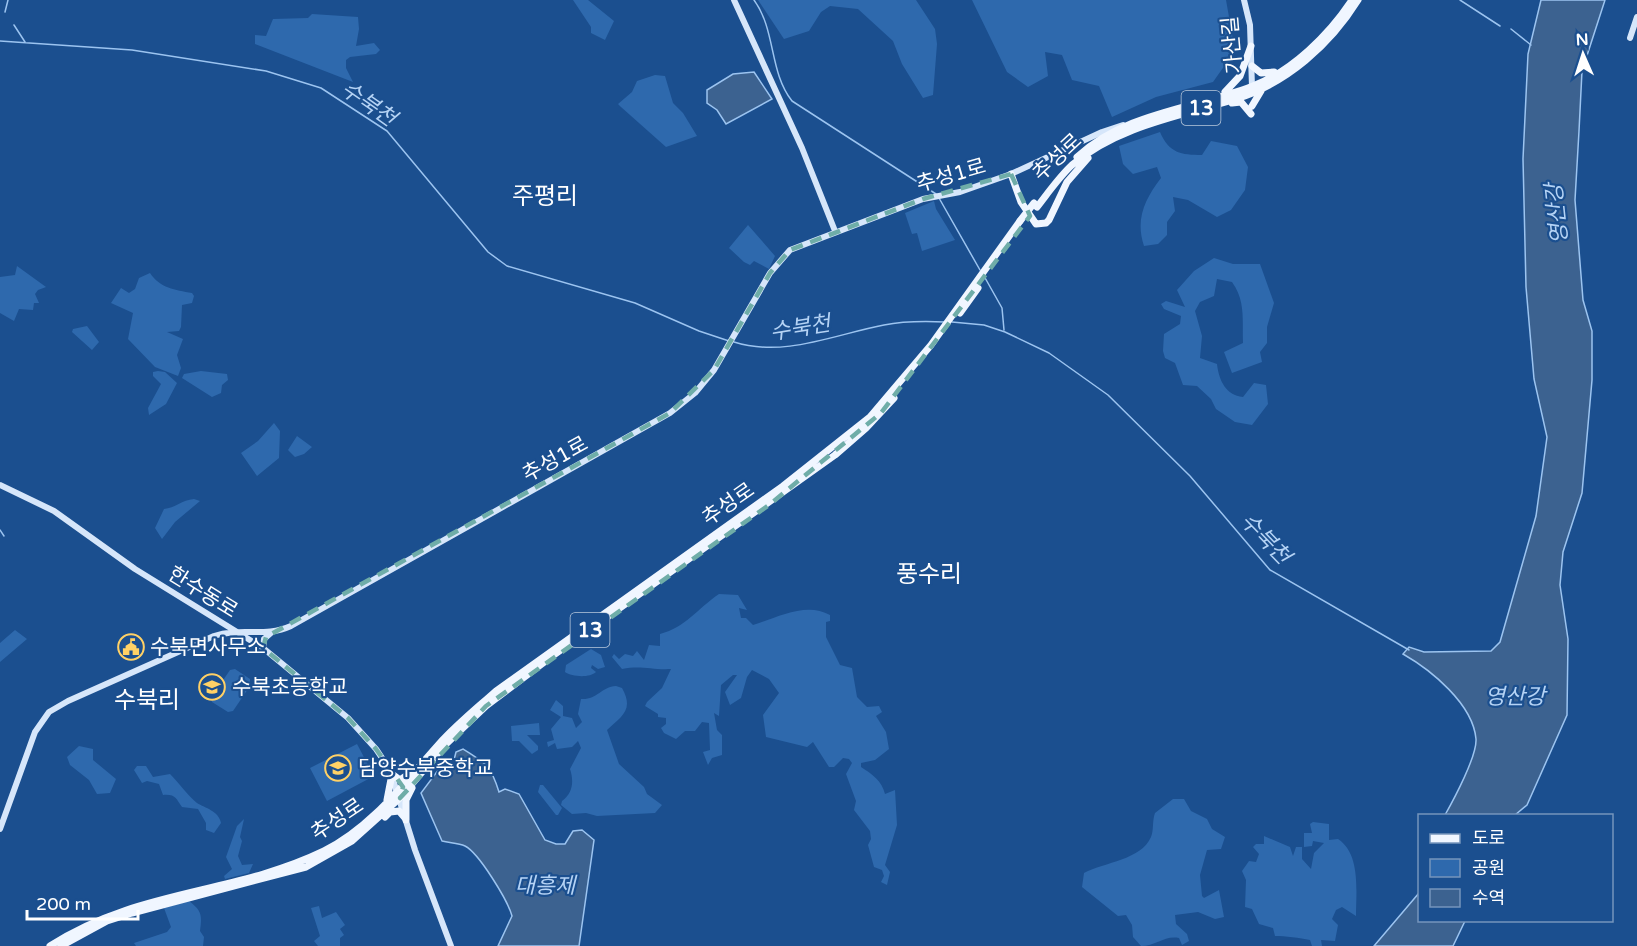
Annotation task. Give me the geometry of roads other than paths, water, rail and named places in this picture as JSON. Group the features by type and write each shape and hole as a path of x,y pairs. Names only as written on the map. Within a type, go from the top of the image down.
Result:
{"main road":[{"name":"추성로","path":"50,946 96,920 129,907 306,867 352,842 448,742 486,706 551,657 835,455 881,413 1022,223 1071,166 1099,147 1142,126 1252,87 1279,71 1327,33 1352,0"},
{"name":"추성로","path":"1036,205 1050,183 1082,152 1138,121 1265,87 1300,66 1315,52 1358,0"},
{"path":"1218,100 1240,76 1251,46"},
{"path":"1252,66 1261,73 1279,71"},
{"path":"1218,100 1241,102 1251,110 1256,96 1265,87"},
{"path":"1011,174 1026,210 1036,224 1046,223 1067,182 1099,147"},
{"name":"추성로","path":"232,885 284,868 344,839 399,795 454,728 514,678 783,486 844,439 870,417 932,346"},
{"path":"392,774 396,779 405,778 454,728"},
{"path":"406,820 406,800 409,792 448,742"},
{"path":"382,808 390,793 392,774"},
{"path":"352,842 390,812 399,811 406,820"},
{"name":"추성로","path":"61,946 107,921 185,895"}],"street":[{"path":"734,0 802,148 835,231"},
{"name":"가산길","path":"1244,0 1250,25 1252,87"},
{"path":"1630,38 1637,17"},
{"name":"추성1로","path":"0,829 34,732 49,712 161,659 233,630 272,632 295,623 670,413 695,393 723,357 783,256 797,246 939,195 960,192 1011,174 1102,132 1138,121"},
{"name":"한수동로","path":"0,485 54,511 135,569 263,648 348,718 376,749 392,774 451,946"},
{"path":"263,648 264,639 272,632"}],"water":[{"name":"영산강","path":"1541,0 1605,0 1582,71 1575,200 1583,300 1592,331 1592,380 1582,493 1563,552 1560,585 1568,639 1567,715 1527,805 1516,814 1446,814 1473,756 1476,739 1473,726 1467,713 1449,689 1426,669 1403,654 1409,647 1424,652 1491,651 1500,642 1536,516 1547,437 1534,379 1526,287 1523,159 1528,54"},
{"path":"754,72 772,99 726,124 717,110 707,103 707,90 733,74"},
{"name":"대흥제","path":"463,749 487,766 499,792 505,789 519,794 545,840 565,844 573,831 582,830 594,840 579,946 498,946 512,916 505,900 485,867 471,850 462,845 442,841 421,793 445,761 454,760 456,752"},
{"path":"1418,894 1418,922 1465,922 1453,946 1374,946"}],"waterway":[{"path":"5,12 8,0"},
{"path":"754,0 766,24 779,77 792,101 936,194"},
{"path":"1460,0 1500,26"},
{"path":"14,25 25,42"},
{"path":"1511,29 1531,45"},
{"name":"수북천","path":"0,41 132,50 266,71 321,88 387,131 488,252 507,266 635,303 699,331 729,341"},
{"path":"939,198 980,270"},
{"path":"984,276 1002,308 1004,330"},
{"name":"수북천","path":"734,342 753,346 791,346 892,324 945,322"},
{"name":"수북천","path":"952,322 984,325 1005,332 1049,353 1108,395 1190,476 1270,570 1409,650"},
{"path":"0,530 4,536"}],"place":[{"name":"수북면사무소","path":"131,647"},
{"name":"수북초등학교","path":"212,687"},
{"name":"담양수북중학교","path":"338,768"}],"district":[{"name":"주평리","path":"545,196"},
{"name":"풍수리","path":"929,574"},
{"name":"수북리","path":"147,700"}]}
